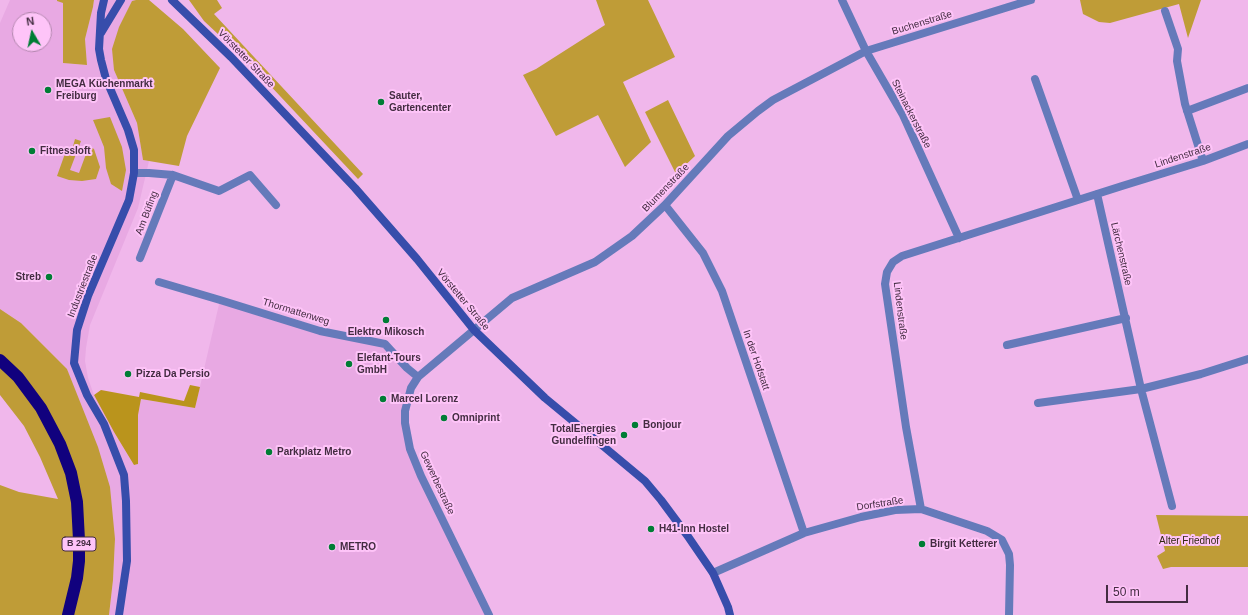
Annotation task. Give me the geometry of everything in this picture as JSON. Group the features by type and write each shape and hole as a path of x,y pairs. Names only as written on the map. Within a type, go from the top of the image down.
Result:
{"highway":[{"name":"B 294","path":"0,360 18,377 41,408 60,444 71,473 77,502 79,561 77,578 68,615"}],"street":[{"name":"Industriestraße","path":"104,0 101,13 99,48 101,60 106,79 128,130 134,150 134,173 129,200 88,296 77,330 74,363 87,395 104,424 124,475 127,561 119,615"},
{"path":"100,36 121,0"},
{"name":"Vörstetter Straße","path":"172,0 231,56 355,188 417,259 474,330 545,398 645,481 687,534 713,573 730,615"},
{"name":"Steinackerstraße","path":"842,0 866,51 903,115 959,238"},
{"name":"Buchenstraße","path":"866,51 1031,0"},
{"path":"1165,11 1178,49 1178,61 1187,111 1203,161"},
{"name":"Blumenstraße","path":"474,330 512,298 600,259 632,236 665,206 728,136 758,111 773,100 866,51"},
{"path":"1035,79 1078,200"},
{"path":"1187,111 1248,88"},
{"name":"Lindenstraße","path":"921,509 906,427 885,284 887,272 893,262 902,256 1203,161 1248,144"},
{"path":"134,173 173,175 219,191 250,175 276,205"},
{"name":"Am Büfing","path":"140,258 173,175"},
{"name":"Lärchenstraße","path":"1097,194 1141,389 1172,506"},
{"name":"In der Hofstatt","path":"665,206 703,253 722,291 804,533"},
{"name":"Thormattenweg","path":"159,282 320,331 385,344 407,368 418,377"},
{"path":"1007,345 1126,318"},
{"name":"Gewerbestraße","path":"474,330 418,377 411,388 405,411 405,423 410,449 421,476 489,615"},
{"path":"1038,403 1141,389 1201,374 1248,359"},
{"name":"Dorfstraße","path":"713,573 804,533 862,516 895,510 921,509 988,531 1002,540 1009,554 1009,615"}],"shaded area":[{"path":"10,0 57,0 63,3 63,63 87,65 85,39 94,0 136,0 132,2 114,70 137,123 143,160 149,161 138,208 90,325 85,361 88,378 94,395 114,432 134,465 138,464 138,415 141,399 195,408 220,300 320,331 385,344 418,377 408,398 410,449 489,615 109,615 113,580 115,539 67,369 21,323 0,309 0,23"},
{"path":"190,385 200,387 195,408 141,399 138,415 138,464 134,465 94,395 101,390 139,397 140,392 184,401"}],"green space":[{"path":"57,0 94,0 85,39 87,65 63,63 63,3"},
{"path":"149,0 183,29 220,68 187,136 179,166 143,160 137,123 114,70 112,49 119,27 132,1"},
{"path":"189,0 217,0 222,8 214,14 363,174 358,179 249,63 204,21"},
{"path":"596,0 648,0 675,57 623,82 651,142 625,167 598,115 556,136 523,75 536,69 605,25"},
{"path":"1080,0 1201,0 1188,38 1179,4 1110,23 1099,22 1083,14"},
{"path":"668,100 695,156 676,174 645,112"},
{"path":"110,117 122,147 126,170 122,191 111,184 106,168 104,147 93,120"},
{"path":"75,139 81,141 70,170 79,173 89,146 94,149 100,167 96,179 82,181 69,180 57,176 67,148 72,150"},
{"path":"0,309 21,323 67,369 98,447 110,487 115,539 113,580 109,615 0,615 0,485 19,492 58,499 40,457 24,426 0,395"},
{"name":"Alter Friedhof","path":"1156,515 1248,516 1248,567 1171,567 1163,569 1157,556 1165,551"}],"place":[{"name":"MEGA Küchenmarkt Freiburg","path":"48,90"},
{"name":"Sauter, Gartencenter","path":"381,102"},
{"name":"Fitnessloft","path":"32,151"},
{"name":"Streb","path":"49,277"},
{"name":"Elektro Mikosch","path":"386,320"},
{"name":"Elefant-Tours GmbH","path":"349,364"},
{"name":"Pizza Da Persio","path":"128,374"},
{"name":"Marcel Lorenz","path":"383,399"},
{"name":"Omniprint","path":"444,418"},
{"name":"Bonjour","path":"635,425"},
{"name":"TotalEnergies Gundelfingen","path":"624,435"},
{"name":"Parkplatz Metro","path":"269,452"},
{"name":"H41-Inn Hostel","path":"651,529"},
{"name":"Birgit Ketterer","path":"922,544"},
{"name":"METRO","path":"332,547"}]}
